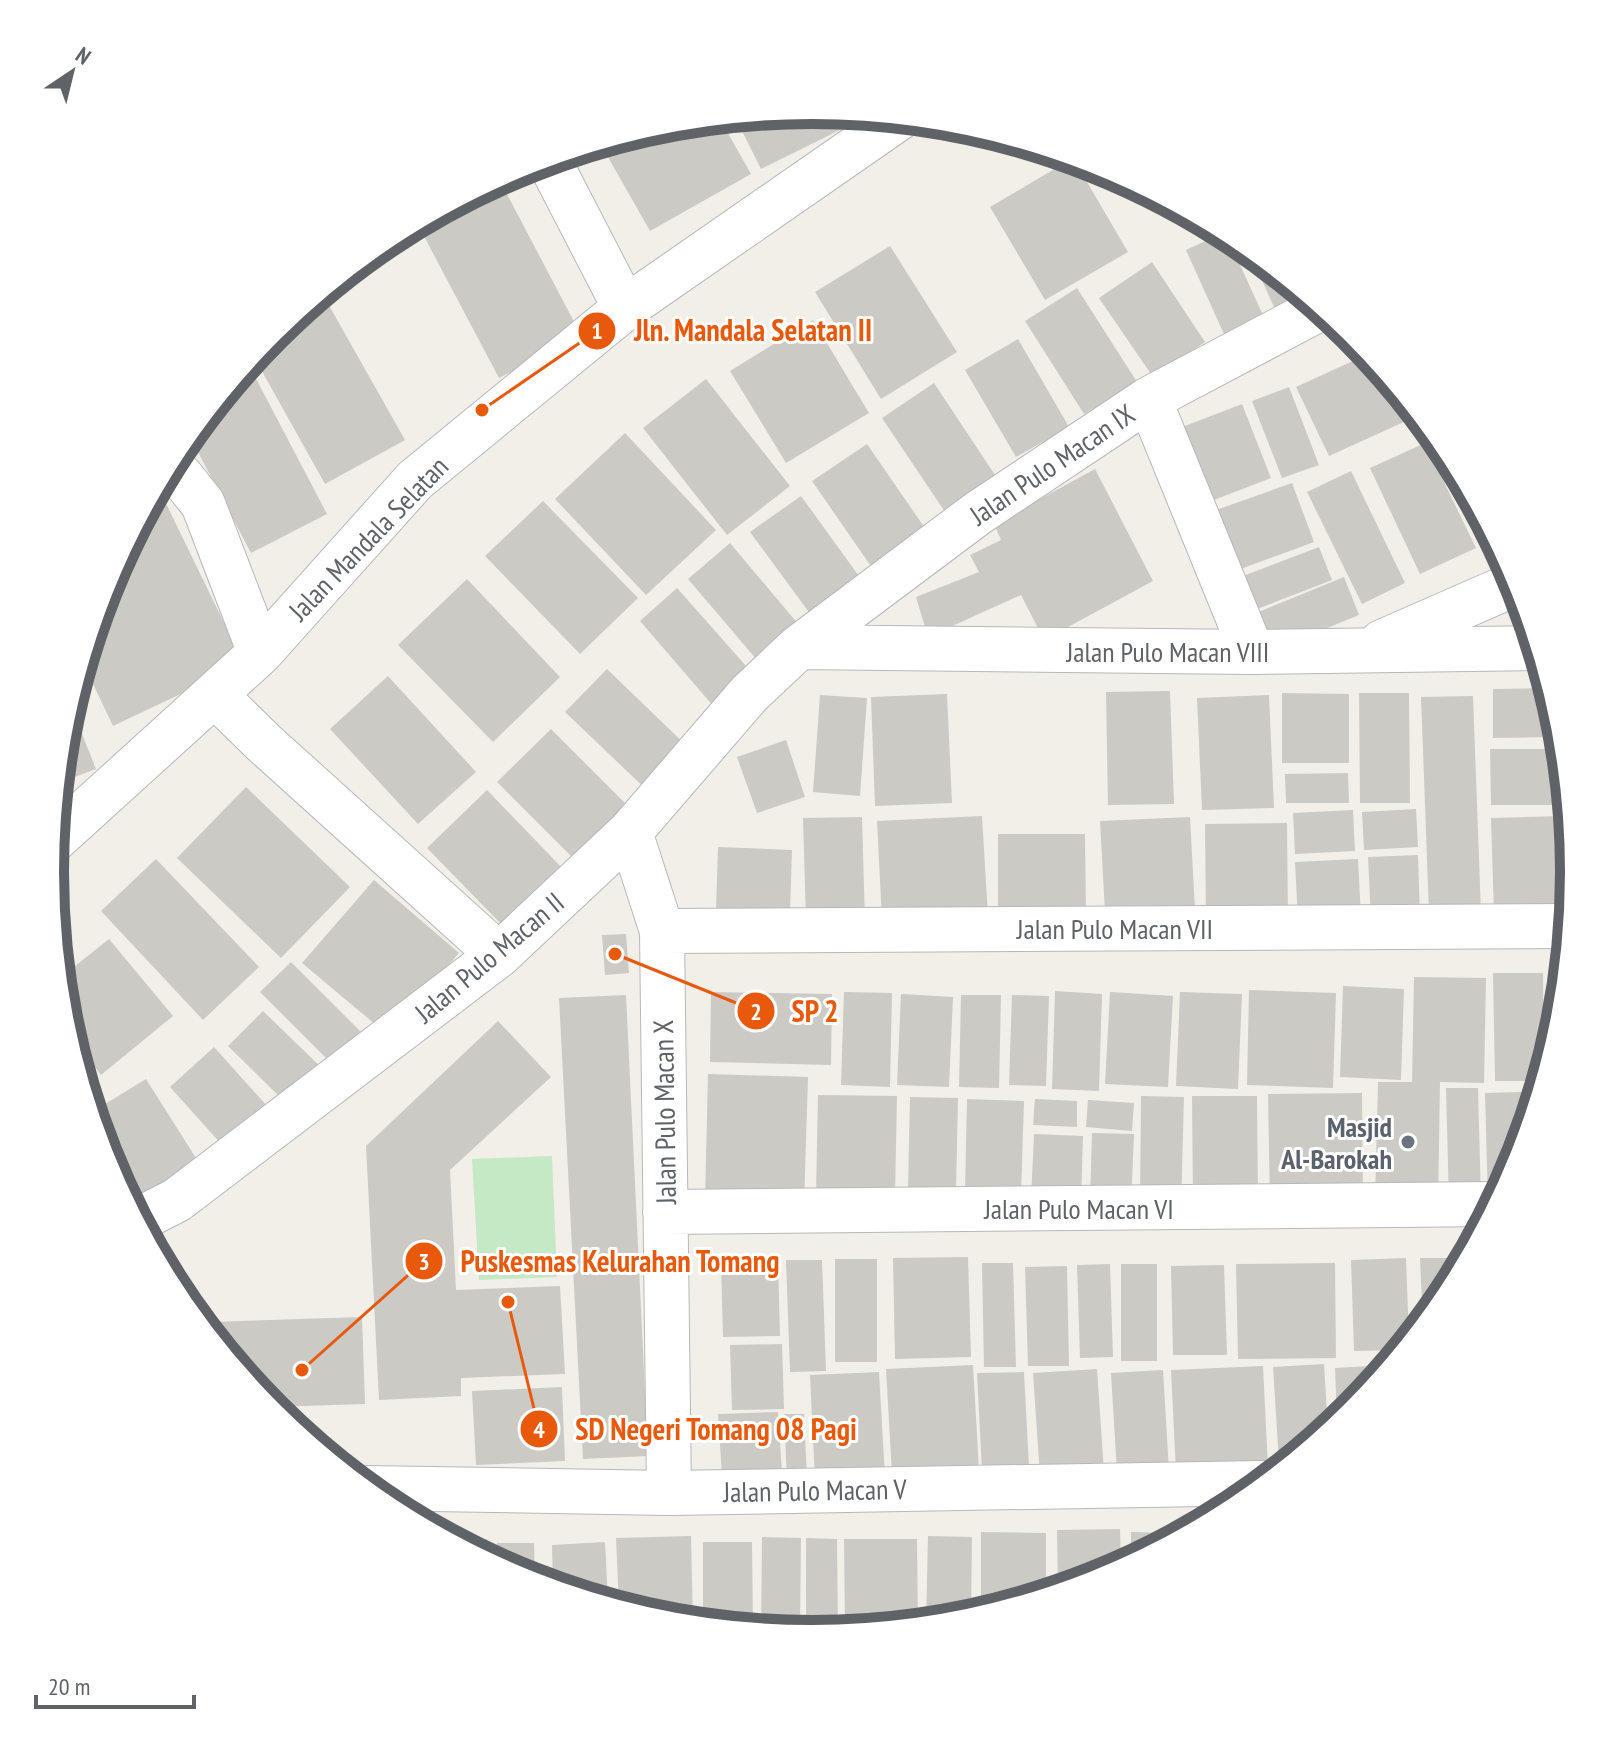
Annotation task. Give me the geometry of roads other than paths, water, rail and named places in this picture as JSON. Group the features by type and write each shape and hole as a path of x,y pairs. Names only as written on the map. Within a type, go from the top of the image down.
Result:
{"street":[{"name":"Jalan Mandala Selatan","path":"66,830 260,653 415,480 625,308 884,127"},
{"path":"554,170 625,308"},
{"name":"Jalan Pulo Macan IX","path":"799,647 978,513 1149,399 1310,314"},
{"path":"1149,399 1252,652"},
{"path":"178,475 203,504 260,653"},
{"path":"1361,651 1504,589"},
{"name":"Jalan Pulo Macan VIII","path":"799,647 1252,652 1525,648"},
{"name":"Jalan Pulo Macan II","path":"148,1215 177,1200 499,955 630,832 749,694 799,647"},
{"path":"215,695 499,955"},
{"name":"Jalan Pulo Macan X","path":"630,832 662,931 669,1493"},
{"name":"Jalan Pulo Macan VII","path":"662,931 1558,926"},
{"name":"Jalan Pulo Macan VI","path":"665,1212 1482,1204"},
{"name":"Jalan Pulo Macan V","path":"390,1488 669,1493 1241,1483"}],"place":[{"name":"Jln. Mandala Selatan II","path":"482,410"},
{"name":"SP 2","path":"615,954"},
{"name":"Masjid Al-Barokah","path":"1408,1142"},
{"name":"SD Negeri Tomang 08 Pagi","path":"508,1302"},
{"name":"Puskesmas Kelurahan Tomang","path":"302,1370"}]}
